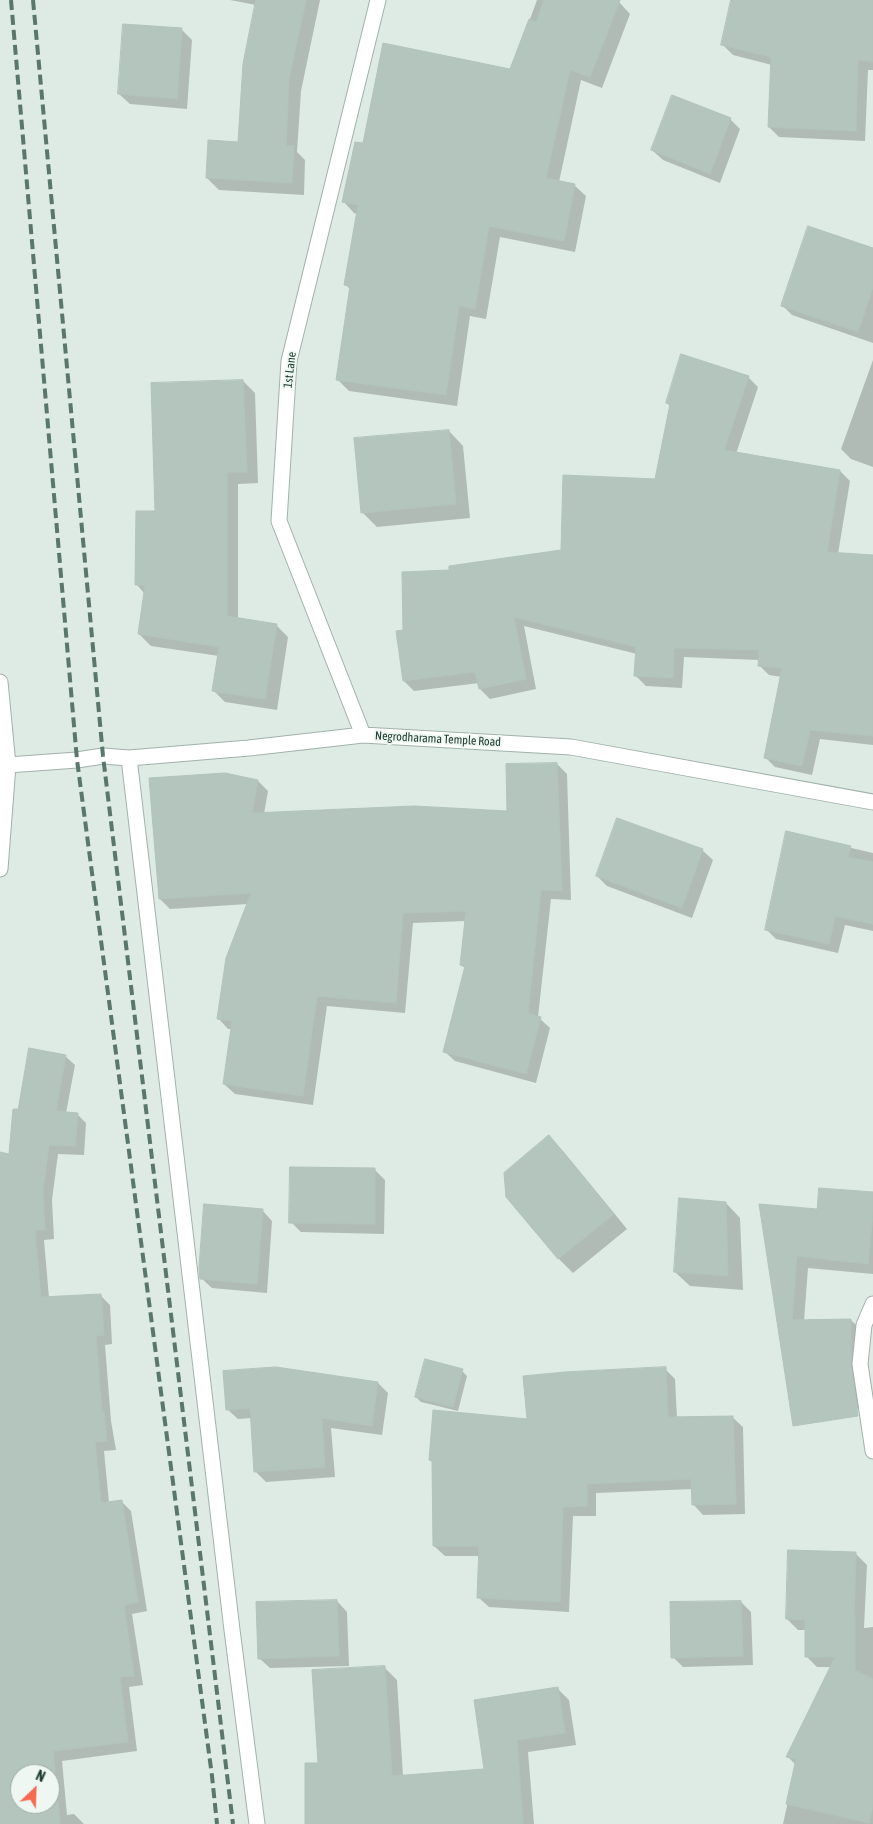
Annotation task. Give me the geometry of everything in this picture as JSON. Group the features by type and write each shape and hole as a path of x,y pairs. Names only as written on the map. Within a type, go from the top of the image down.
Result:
{"street":[{"name":"1st Lane","path":"363,735 279,521 290,360 378,0"},
{"path":"0,682 4,764 0,869"},
{"name":"Negrodharama Temple Road","path":"4,764 77,760 103,756 129,758 249,748 363,735 571,747 873,802"},
{"path":"129,758 232,1630 257,1824"},
{"path":"873,1304 864,1325 860,1364 873,1451"}],"building":[{"path":"256,0 306,0 289,79 286,146 294,146 292,183 206,178 208,140 238,142 243,64"},
{"path":"544,0 620,0 590,77 570,70 546,178 575,184 564,241 489,226 475,309 459,306 446,395 336,380 350,286 344,285 358,205 342,202 355,142 363,143 383,43 510,69 529,19 536,22"},
{"path":"731,0 873,0 873,62 858,60 856,131 768,127 771,57 721,45"},
{"path":"123,24 182,28 177,99 118,94"},
{"path":"672,95 731,118 710,174 651,150"},
{"path":"808,226 873,248 873,287 858,332 781,306"},
{"path":"681,354 749,376 724,450 840,470 827,552 873,555 873,736 810,730 802,766 764,758 782,668 758,666 759,650 674,648 673,678 634,676 636,647 514,617 526,679 479,689 475,672 403,681 396,631 403,630 402,572 449,570 449,566 561,550 563,475 655,479 670,404 666,403"},
{"path":"243,380 247,472 227,472 227,616 277,624 265,699 212,691 219,647 138,634 145,585 135,585 136,511 155,511 151,383"},
{"path":"449,430 456,504 361,513 354,438"},
{"path":"557,763 562,891 541,890 528,1013 541,1017 526,1074 443,1052 465,966 460,965 466,911 403,913 396,1003 317,996 303,1096 223,1084 232,1021 217,1019 226,958 251,893 159,899 149,778 225,773 258,780 252,813 414,806 507,811 506,764"},
{"path":"617,818 703,849 682,908 596,876"},
{"path":"786,831 851,846 848,857 873,862 873,924 835,916 829,944 765,930"},
{"path":"29,1048 66,1055 56,1111 78,1113 75,1146 49,1145 43,1190 45,1230 35,1230 41,1297 101,1294 104,1335 96,1336 102,1412 104,1411 107,1441 95,1442 101,1503 122,1500 138,1602 124,1605 134,1676 120,1677 128,1742 53,1751 54,1764 10,1764 10,1814 59,1814 60,1824 0,1824 0,1152 9,1154 13,1109 18,1109"},
{"path":"549,1135 614,1214 558,1259 506,1197 504,1173"},
{"path":"290,1167 375,1168 375,1224 289,1223"},
{"path":"819,1188 873,1192 868,1264 797,1256 792,1320 851,1319 851,1365 858,1416 793,1426 759,1204 817,1209"},
{"path":"679,1198 726,1202 728,1276 674,1272"},
{"path":"204,1204 263,1209 257,1284 200,1279 199,1268"},
{"path":"425,1359 463,1369 453,1407 415,1397"},
{"path":"276,1367 378,1382 372,1426 322,1418 325,1467 254,1472 250,1408 226,1410 223,1371"},
{"path":"666,1367 668,1417 733,1416 736,1504 692,1505 691,1479 587,1484 587,1506 563,1507 560,1602 477,1598 479,1546 433,1546 432,1461 429,1460 433,1410 527,1419 523,1376"},
{"path":"788,1550 856,1552 855,1670 873,1679 873,1806 869,1823 786,1804 796,1759 786,1757 835,1657 805,1657 805,1620 786,1619"},
{"path":"337,1600 339,1656 258,1659 256,1602"},
{"path":"741,1601 743,1656 671,1658 670,1602"},
{"path":"385,1666 392,1776 484,1769 474,1700 558,1687 565,1733 517,1740 523,1824 305,1824 305,1763 318,1763 312,1670"}],"railway":[{"path":"11,0 77,760 217,1824"},
{"path":"33,0 103,756 233,1824"}]}
